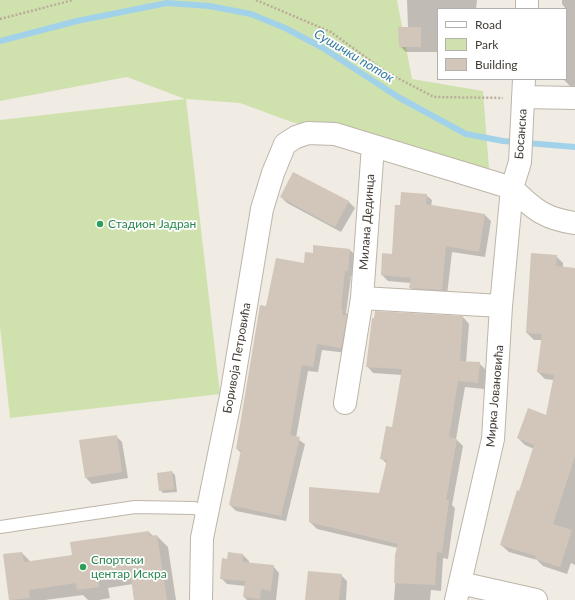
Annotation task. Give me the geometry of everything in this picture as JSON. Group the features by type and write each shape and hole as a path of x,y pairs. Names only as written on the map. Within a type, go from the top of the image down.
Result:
{"street":[{"path":"523,98 575,98"},
{"name":"Босанска","path":"512,188 520,162 523,98"},
{"name":"Боривоја Петровића","path":"201,600 202,538 231,396 262,209 273,173 285,144 296,137 308,133 336,134 373,146"},
{"path":"373,146 512,188 530,206 543,215 560,221 575,223"},
{"name":"Милана Дединца","path":"345,404 362,298 373,146"},
{"name":"Мирка Јовановића","path":"458,592 493,438 501,306 512,188"},
{"path":"362,298 501,306"},
{"path":"458,592 536,600"}],"lane":[{"path":"0,527 136,507 194,508 207,512"}],"path":[{"path":"0,18 73,0"},
{"path":"256,0 331,32 386,72 434,97 523,98"}],"green space":[{"path":"0,0 397,0 412,79 483,91 490,182 289,121 240,103 186,99 220,394 10,418 0,327 0,120 185,99 127,77 0,101"}],"building":[{"path":"398,27 421,27 421,47 399,47"},
{"path":"293,172 349,201 335,227 280,197"},
{"path":"401,192 427,194 426,204 485,214 479,252 446,246 442,290 409,288 411,278 381,275 382,253 392,254 395,205 400,205"},
{"path":"313,245 350,249 348,271 345,271 341,309 343,309 342,315 347,315 341,348 317,344 313,367 302,365 290,435 300,437 281,516 229,505 241,450 236,449 260,305 266,306 276,258 304,263 305,252 313,253"},
{"path":"531,253 557,255 556,266 575,268 575,456 553,524 572,530 560,567 535,559 536,556 500,545 517,490 519,491 534,445 517,438 528,408 546,415 554,375 537,372 542,334 526,333"},
{"path":"375,311 463,316 460,361 480,362 478,383 458,381 449,437 457,439 446,500 449,500 442,553 437,552 435,585 394,583 395,555 398,544 309,522 309,487 379,493 387,460 380,459 386,426 392,427 402,369 366,367 372,318 374,318"},
{"path":"117,435 122,472 85,478 79,440"},
{"path":"172,471 174,489 159,491 157,473"},
{"name":"Спортски центар Искра","path":"149,531 150,536 157,535 167,600 134,600 130,572 98,577 99,587 77,590 76,583 29,590 30,598 9,600 3,554 22,552 24,562 72,555 70,542"},
{"path":"228,552 243,554 243,562 274,565 271,591 261,589 260,599 243,597 245,581 220,579 222,558 227,559"},
{"path":"308,571 342,574 339,600 305,600"}],"waterway":[{"name":"Сушички поток","path":"0,41 77,21 167,3 209,6 251,14 285,28 323,48 398,97 466,134 503,141 575,147"}],"place":[{"name":"Стадион Јадран","path":"100,224"},
{"name":"Спортски центар Искра","path":"83,567"}]}
